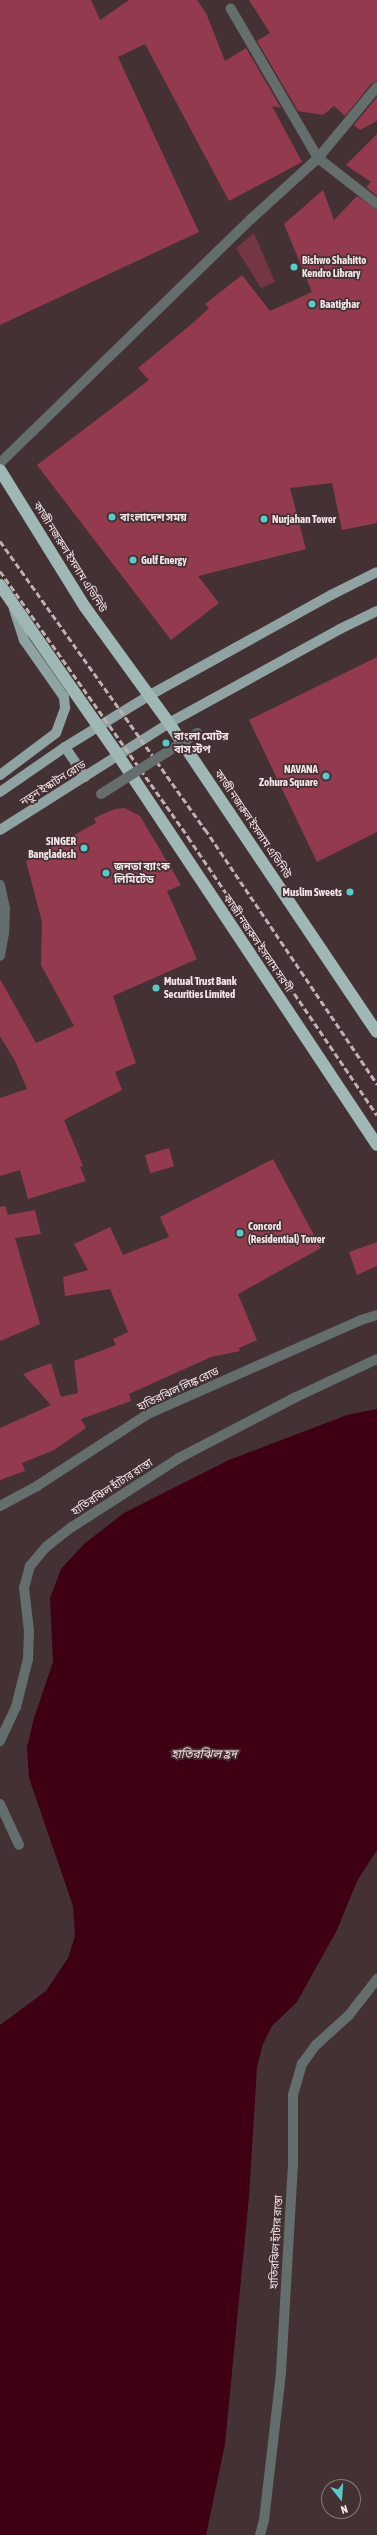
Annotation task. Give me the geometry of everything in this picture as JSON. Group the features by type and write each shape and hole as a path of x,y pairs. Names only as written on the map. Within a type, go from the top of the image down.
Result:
{"highway":[{"name":"কাজী নজরুল ইসলাম এভিনিউ","path":"0,470 85,607 169,722 377,1032"},
{"path":"0,585 12,605 118,755"},
{"name":"কাজী নজরুল ইসলাম সরণী","path":"118,755 377,1145"}],"main road":[{"name":"নতুন ইস্কাটন রোড","path":"0,792 65,747 150,695 331,595 377,572"},
{"path":"0,775 56,733 65,708 64,697 24,640 12,605"},
{"name":"নতুন ইস্কাটন রোড","path":"0,830 169,722 340,629 377,611"},
{"path":"65,747 85,777"}],"street":[{"path":"231,9 318,158 377,204"},
{"path":"0,463 318,158 377,87"},
{"path":"101,794 197,733"},
{"path":"0,885 5,909 4,934 0,956"},
{"name":"হাতিরঝিল লিঙ্ক রোড","path":"0,1506 37,1486 148,1414 361,1320 377,1316"},
{"name":"হাতিরঝিল হাঁটার রাস্তা","path":"0,1741 16,1707 28,1659 29,1631 24,1588 30,1566 46,1547 72,1527 179,1458 296,1397 377,1359"},
{"path":"0,1804 19,1845"},
{"name":"হাতিরঝিল হাঁটার রাস্তা","path":"260,2535 264,2520 280,2372 292,2161 293,2095 302,2064 316,2045 349,2015 377,1979"}],"shaded area":[{"path":"254,233 275,282 261,288 236,248"}],"water":[{"name":"হাতিরঝিল হ্রদ","path":"377,1409 377,1850 357,1881 337,1930 297,2002 272,2026 263,2044 257,2067 249,2197 225,2444 206,2535 0,2535 0,2025 46,1991 68,1958 75,1936 73,1906 29,1778 27,1747 34,1718 53,1662 50,1598 61,1569 84,1544 124,1513 229,1460 347,1415"}],"building":[{"path":"0,0 91,0 100,20 129,0 197,0 206,13 225,61 246,48 281,108 272,106 302,162 229,201 145,44 118,57 199,232 0,325"},
{"path":"249,0 377,0 377,81 372,83 345,116 334,106 323,115 298,111 257,41 270,33"},
{"path":"377,97 377,121 360,130 354,125"},
{"path":"377,134 377,196 366,187 371,182 346,165"},
{"path":"323,190 334,220 357,196 377,210 377,523 342,530 332,483 290,488 306,549 198,576 219,603 171,640 37,465 149,380 138,368 209,308 205,304 242,275 270,311 312,292 284,224"},
{"name":"NAVANA Zohura Square","path":"377,657 377,832 317,862 249,720"},
{"path":"125,808 140,816 181,885 167,891 197,959 113,996 136,1063 115,1072 122,1090 64,1120 83,1166 80,1167 86,1181 28,1199 20,1170 0,1176 0,1098 27,1089 15,1061 0,1036 0,979 36,1043 74,1026 41,965 42,922 26,861 96,823 94,818 115,809"},
{"path":"169,1148 174,1166 150,1173 145,1155"},
{"path":"273,1159 321,1248 238,1294 257,1340 239,1348 240,1351 211,1357 129,1394 131,1401 81,1419 86,1428 54,1450 22,1463 25,1471 0,1480 0,1428 51,1405 23,1374 51,1363 61,1397 78,1393 74,1361 116,1345 113,1339 128,1332 110,1289 65,1296 63,1277 88,1270 74,1244 110,1227 123,1255 169,1237 160,1217"},
{"path":"5,1206 8,1215 35,1210 41,1234 15,1238 40,1324 0,1341 0,1207"},
{"path":"377,1242 377,1266 357,1275 349,1252"}],"railway":[{"path":"0,541 205,829 377,1084"},
{"path":"0,571 188,837 377,1115"}],"place":[{"name":"Bishwo Shahitto Kendro Library","path":"294,267"},
{"name":"Baatighar","path":"312,304"},
{"name":"বাংলাদেশ সময়","path":"112,517"},
{"name":"Nurjahan Tower","path":"264,519"},
{"name":"Gulf Energy","path":"133,560"},
{"name":"বাংলা মোটর বাস স্টপ","path":"166,743"},
{"name":"NAVANA Zohura Square","path":"326,776"},
{"name":"SINGER Bangladesh","path":"84,848"},
{"name":"জনতা ব্যাংক লিমিটেড","path":"106,873"},
{"name":"Muslim Sweets","path":"350,892"},
{"name":"Mutual Trust Bank Securities Limited","path":"156,988"},
{"name":"Concord (Residential) Tower","path":"240,1233"}]}
